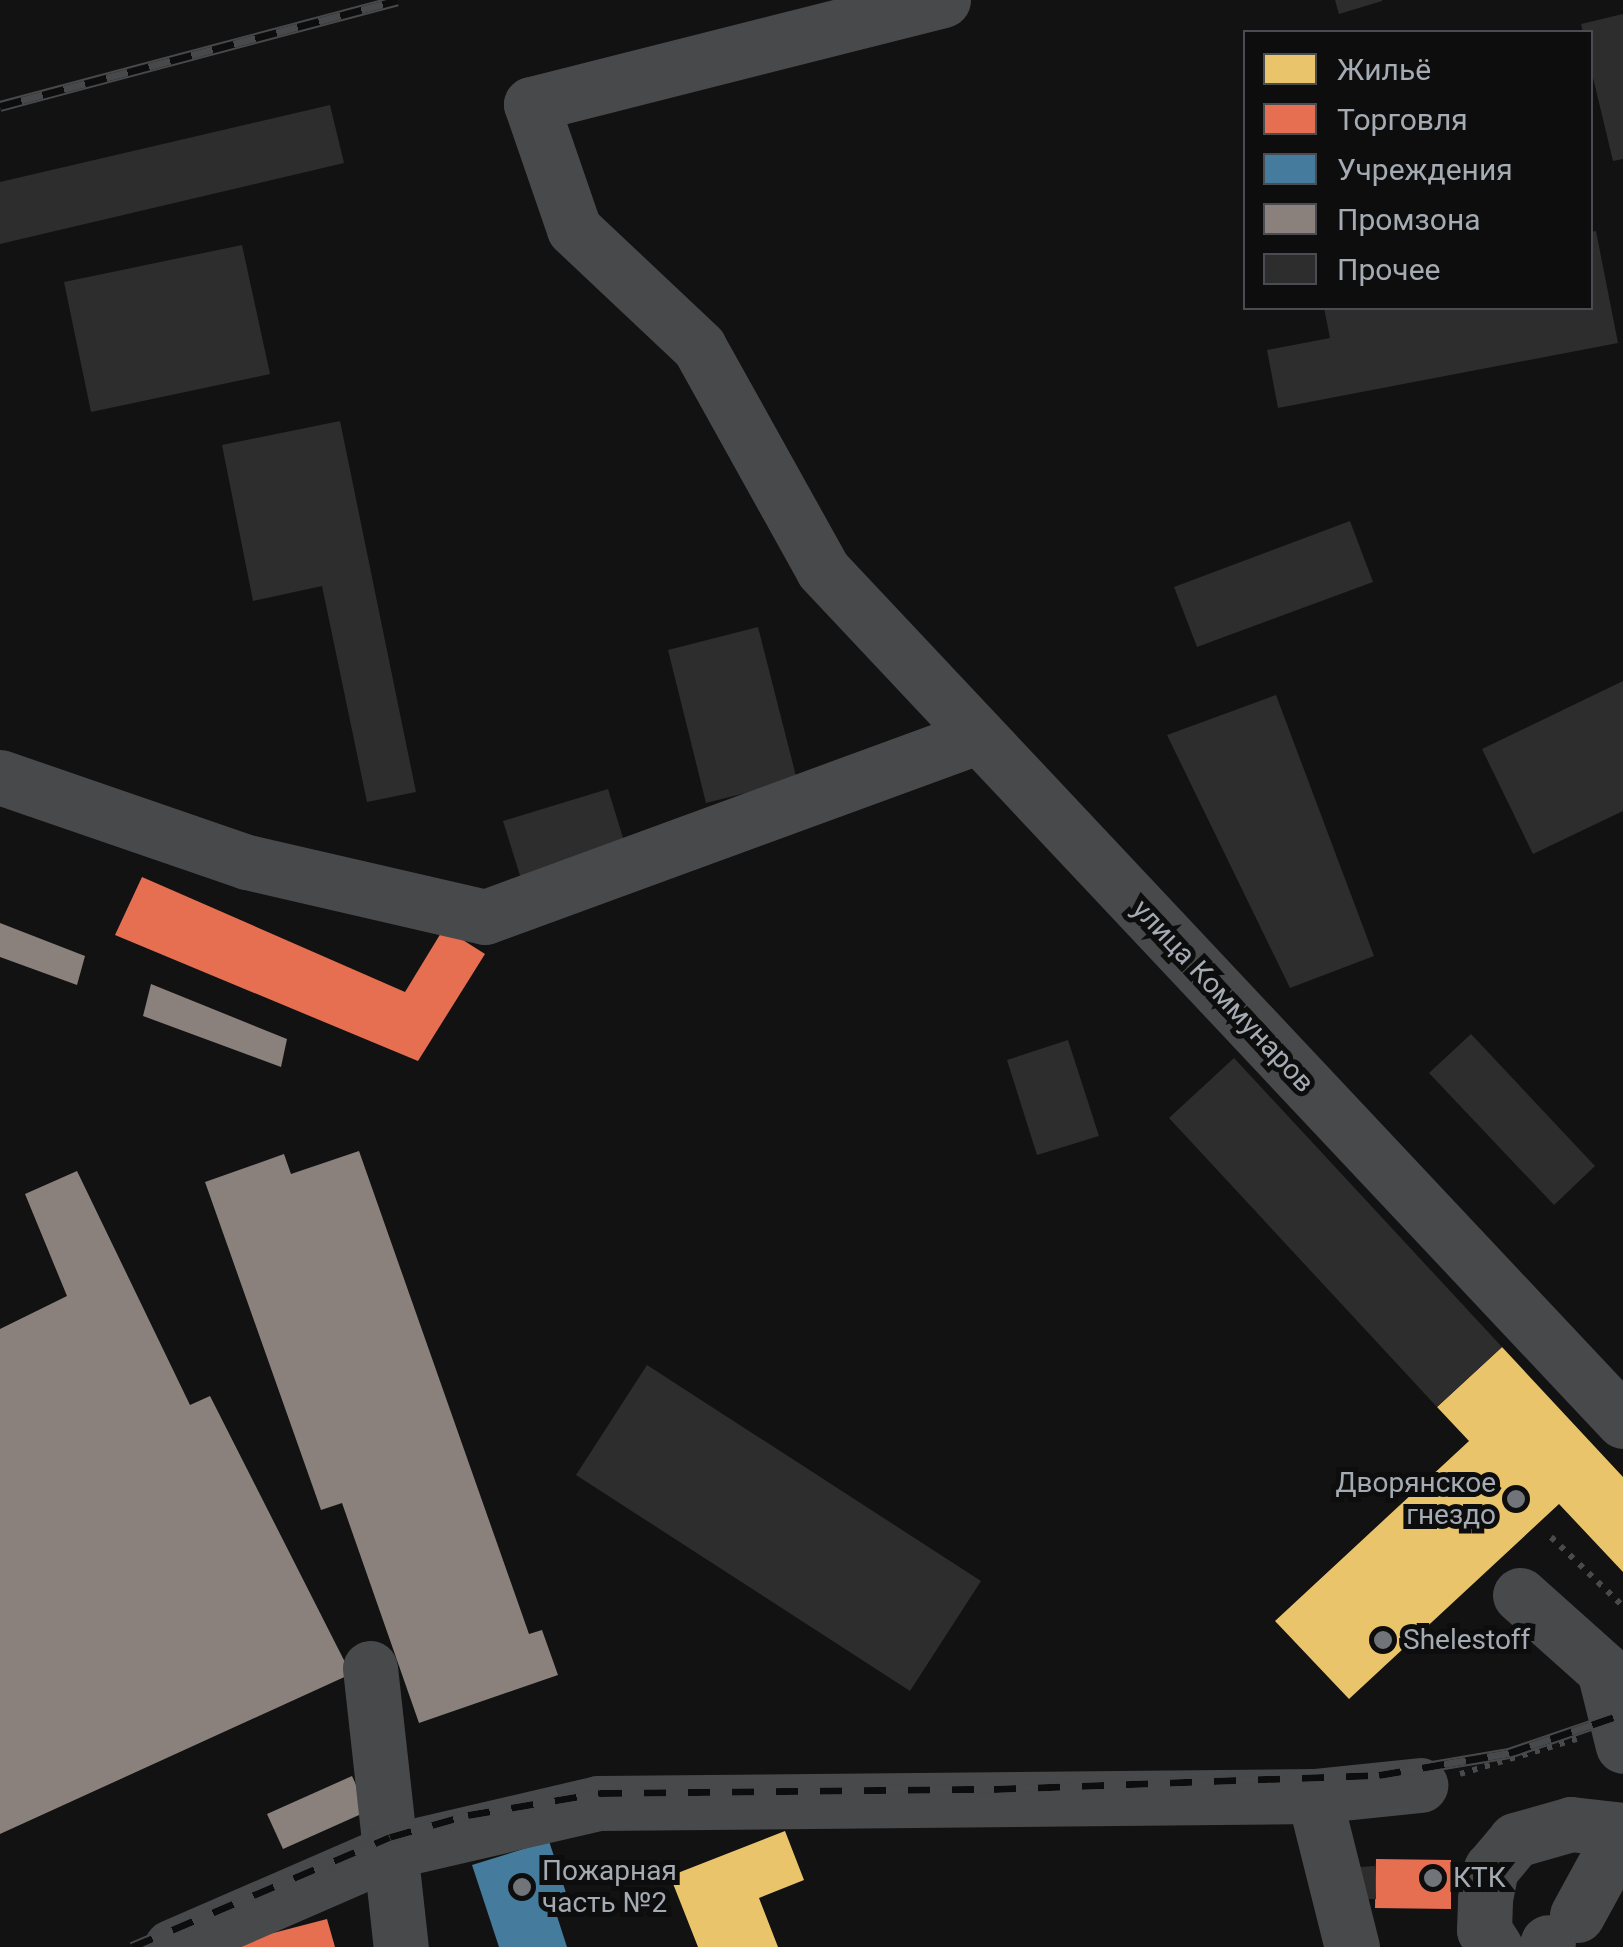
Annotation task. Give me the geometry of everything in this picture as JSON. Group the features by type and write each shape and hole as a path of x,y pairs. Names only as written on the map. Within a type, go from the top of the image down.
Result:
{"street":[{"name":"улица Коммунаров","path":"943,0 531,104 574,228 700,348 823,570 1623,1421"},
{"path":"0,777 248,862 485,917 979,736"},
{"path":"1520,1595 1604,1670 1621,1736"},
{"path":"370,1668 401,1947"},
{"path":"171,1947 392,1852 598,1803 1314,1796 1420,1786"},
{"path":"1314,1796 1352,1947"},
{"path":"1495,1947 1484,1930 1485,1898 1491,1869 1516,1840 1571,1824 1623,1831 1567,1931"}],"path":[{"path":"1551,1537 1623,1606"},
{"path":"1420,1786 1621,1736"}],"building: Жильё":[{"path":"1502,1347 1623,1477 1623,1572 1559,1504 1349,1699 1275,1621 1469,1441 1437,1407"},
{"path":"785,1831 804,1880 759,1898 778,1947 698,1947 670,1876"}],"building: Торговля":[{"path":"142,877 405,992 444,928 485,954 418,1061 115,935"},
{"path":"1376,1859 1451,1860 1451,1909 1375,1908"},
{"path":"327,1919 335,1947 223,1947 223,1946"}],"building: Учреждения":[{"name":"Пожарная часть №2","path":"549,1841 571,1908 556,1913 567,1947 499,1947 472,1865"}],"building: Промзона":[{"path":"0,923 85,956 77,985 0,957"},
{"path":"151,984 287,1039 281,1067 143,1016"},
{"path":"359,1151 529,1634 542,1630 558,1675 419,1723 342,1503 321,1510 205,1182 284,1154 291,1174"},
{"path":"77,1171 190,1405 210,1396 351,1674 0,1834 0,1329 67,1296 25,1194"},
{"path":"352,1776 368,1811 283,1849 267,1814"}],"building: Прочее":[{"path":"1335,0 1382,0 1382,1 1339,14"},
{"path":"1623,14 1623,159 1613,161 1593,78 1593,30 1582,30 1581,24"},
{"path":"330,105 344,163 0,244 0,182"},
{"path":"1596,231 1618,343 1278,408 1267,350 1330,338 1324,310 1593,310"},
{"path":"242,245 270,374 91,412 64,282"},
{"path":"340,421 416,792 367,802 322,586 253,601 222,445"},
{"path":"1350,521 1373,582 1197,647 1174,587"},
{"path":"758,627 797,780 706,803 668,650"},
{"path":"1623,681 1623,811 1533,854 1482,749"},
{"path":"1276,695 1374,956 1290,988 1167,735"},
{"path":"608,789 631,864 526,895 503,821"},
{"path":"1471,1034 1595,1166 1554,1205 1429,1073"},
{"path":"1068,1040 1099,1136 1037,1155 1007,1060"},
{"path":"1234,1058 1502,1347 1437,1407 1169,1118"},
{"path":"647,1365 981,1581 910,1691 576,1475"},
{"path":"1375,1866 1376,1899 1361,1899 1360,1867"}],"railway":[{"path":"0,106 397,0"},
{"path":"132,1947 390,1837 468,1815 600,1793 994,1789 1379,1775 1509,1753 1623,1714"}],"place":[{"name":"Дворянское гнездо","path":"1516,1499"},
{"name":"Shelestoff","path":"1383,1640"},
{"name":"КТК","path":"1433,1878"},
{"name":"Пожарная часть №2","path":"522,1887"}]}
